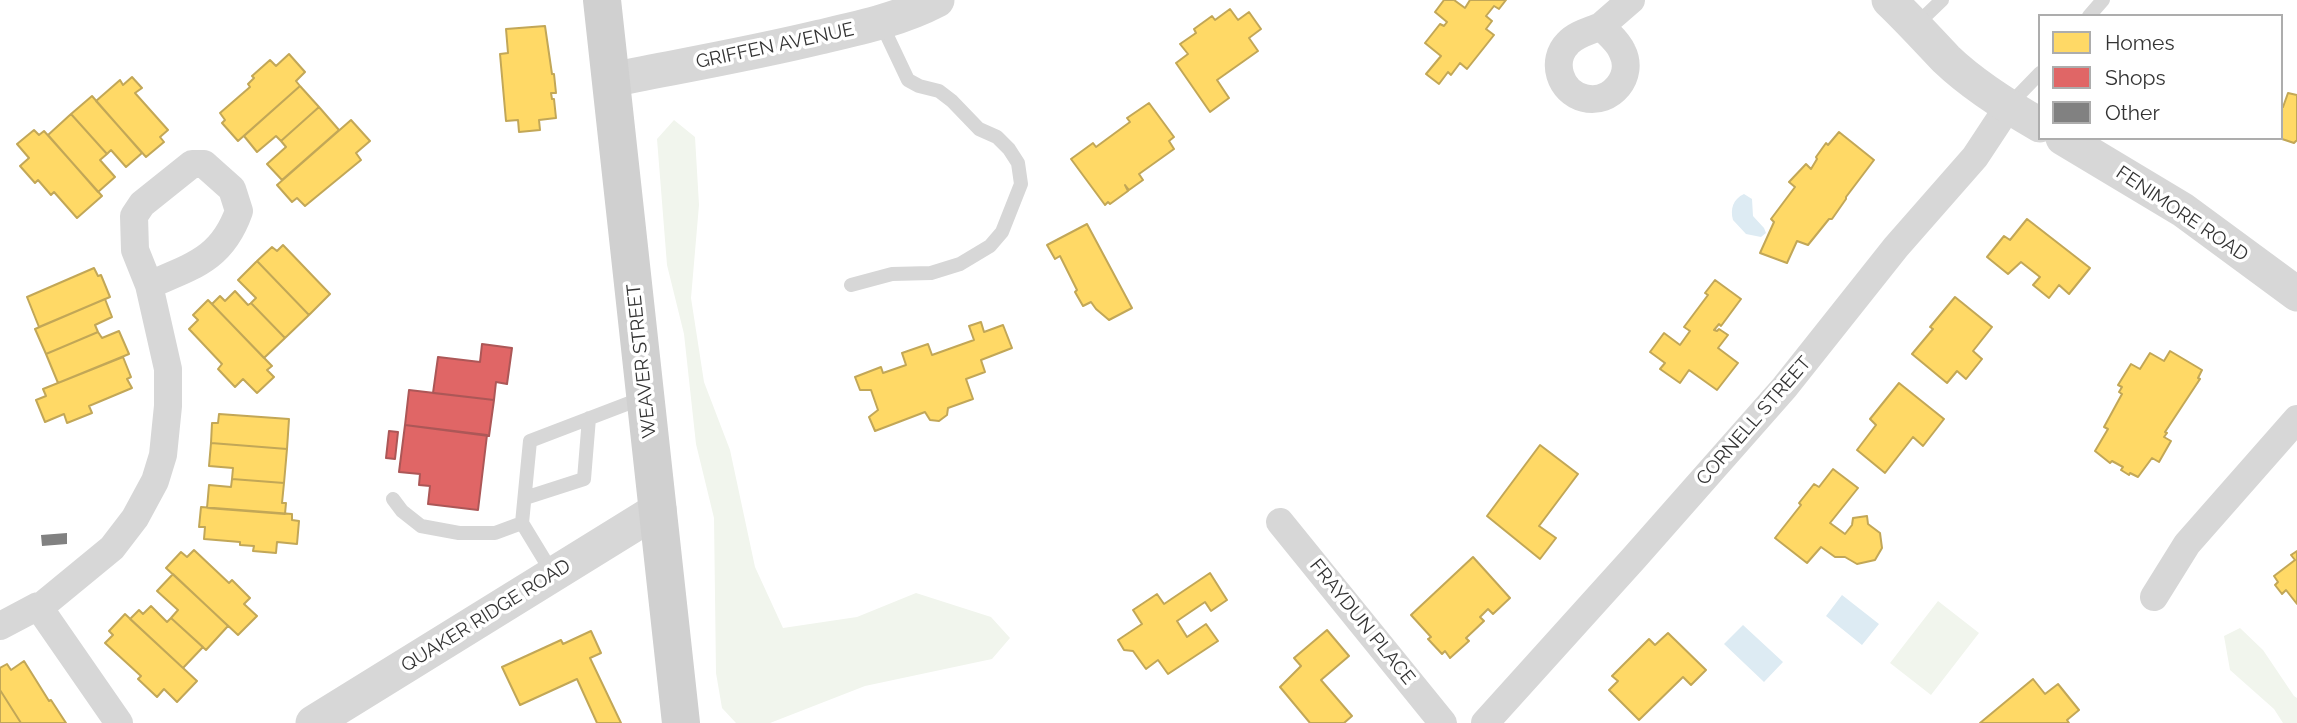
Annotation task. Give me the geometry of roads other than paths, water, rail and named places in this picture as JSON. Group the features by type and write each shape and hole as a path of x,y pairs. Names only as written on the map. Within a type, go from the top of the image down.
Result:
{"main road":[{"name":"WEAVER STREET","path":"602,0 681,723"}],"street":[{"name":"GRIFFEN AVENUE","path":"610,80 781,47 881,22 937,0"},
{"path":"1601,26 1631,0"},
{"path":"1889,0 1948,60 2008,107 2038,124"},
{"name":"CORNELL STREET","path":"1485,723 1784,388 1896,247 1975,157 2008,107"},
{"name":"FENIMORE ROAD","path":"2066,140 2183,210 2297,295"},
{"path":"0,626 38,606 40,608 112,548 135,518 155,481 163,455 168,406 168,369 149,285"},
{"path":"2154,597 2188,544 2297,419"},
{"name":"QUAKER RIDGE ROAD","path":"313,723 659,509"},
{"name":"FRAYDUN PLACE","path":"1280,522 1443,723"},
{"path":"40,608 118,723"}],"lane":[{"path":"1916,25 1942,0"},
{"path":"2092,14 2103,0"},
{"path":"851,285 892,275 931,272 960,264 990,246 1002,232 1021,184 1018,163 1009,149 996,137 979,129 939,91 908,80 881,22"},
{"path":"2008,107 2038,75"},
{"path":"553,574 522,523 530,441 646,397"},
{"path":"525,498 584,479 589,418"},
{"path":"393,499 402,511 421,526 459,533 495,533 522,523"}]}
